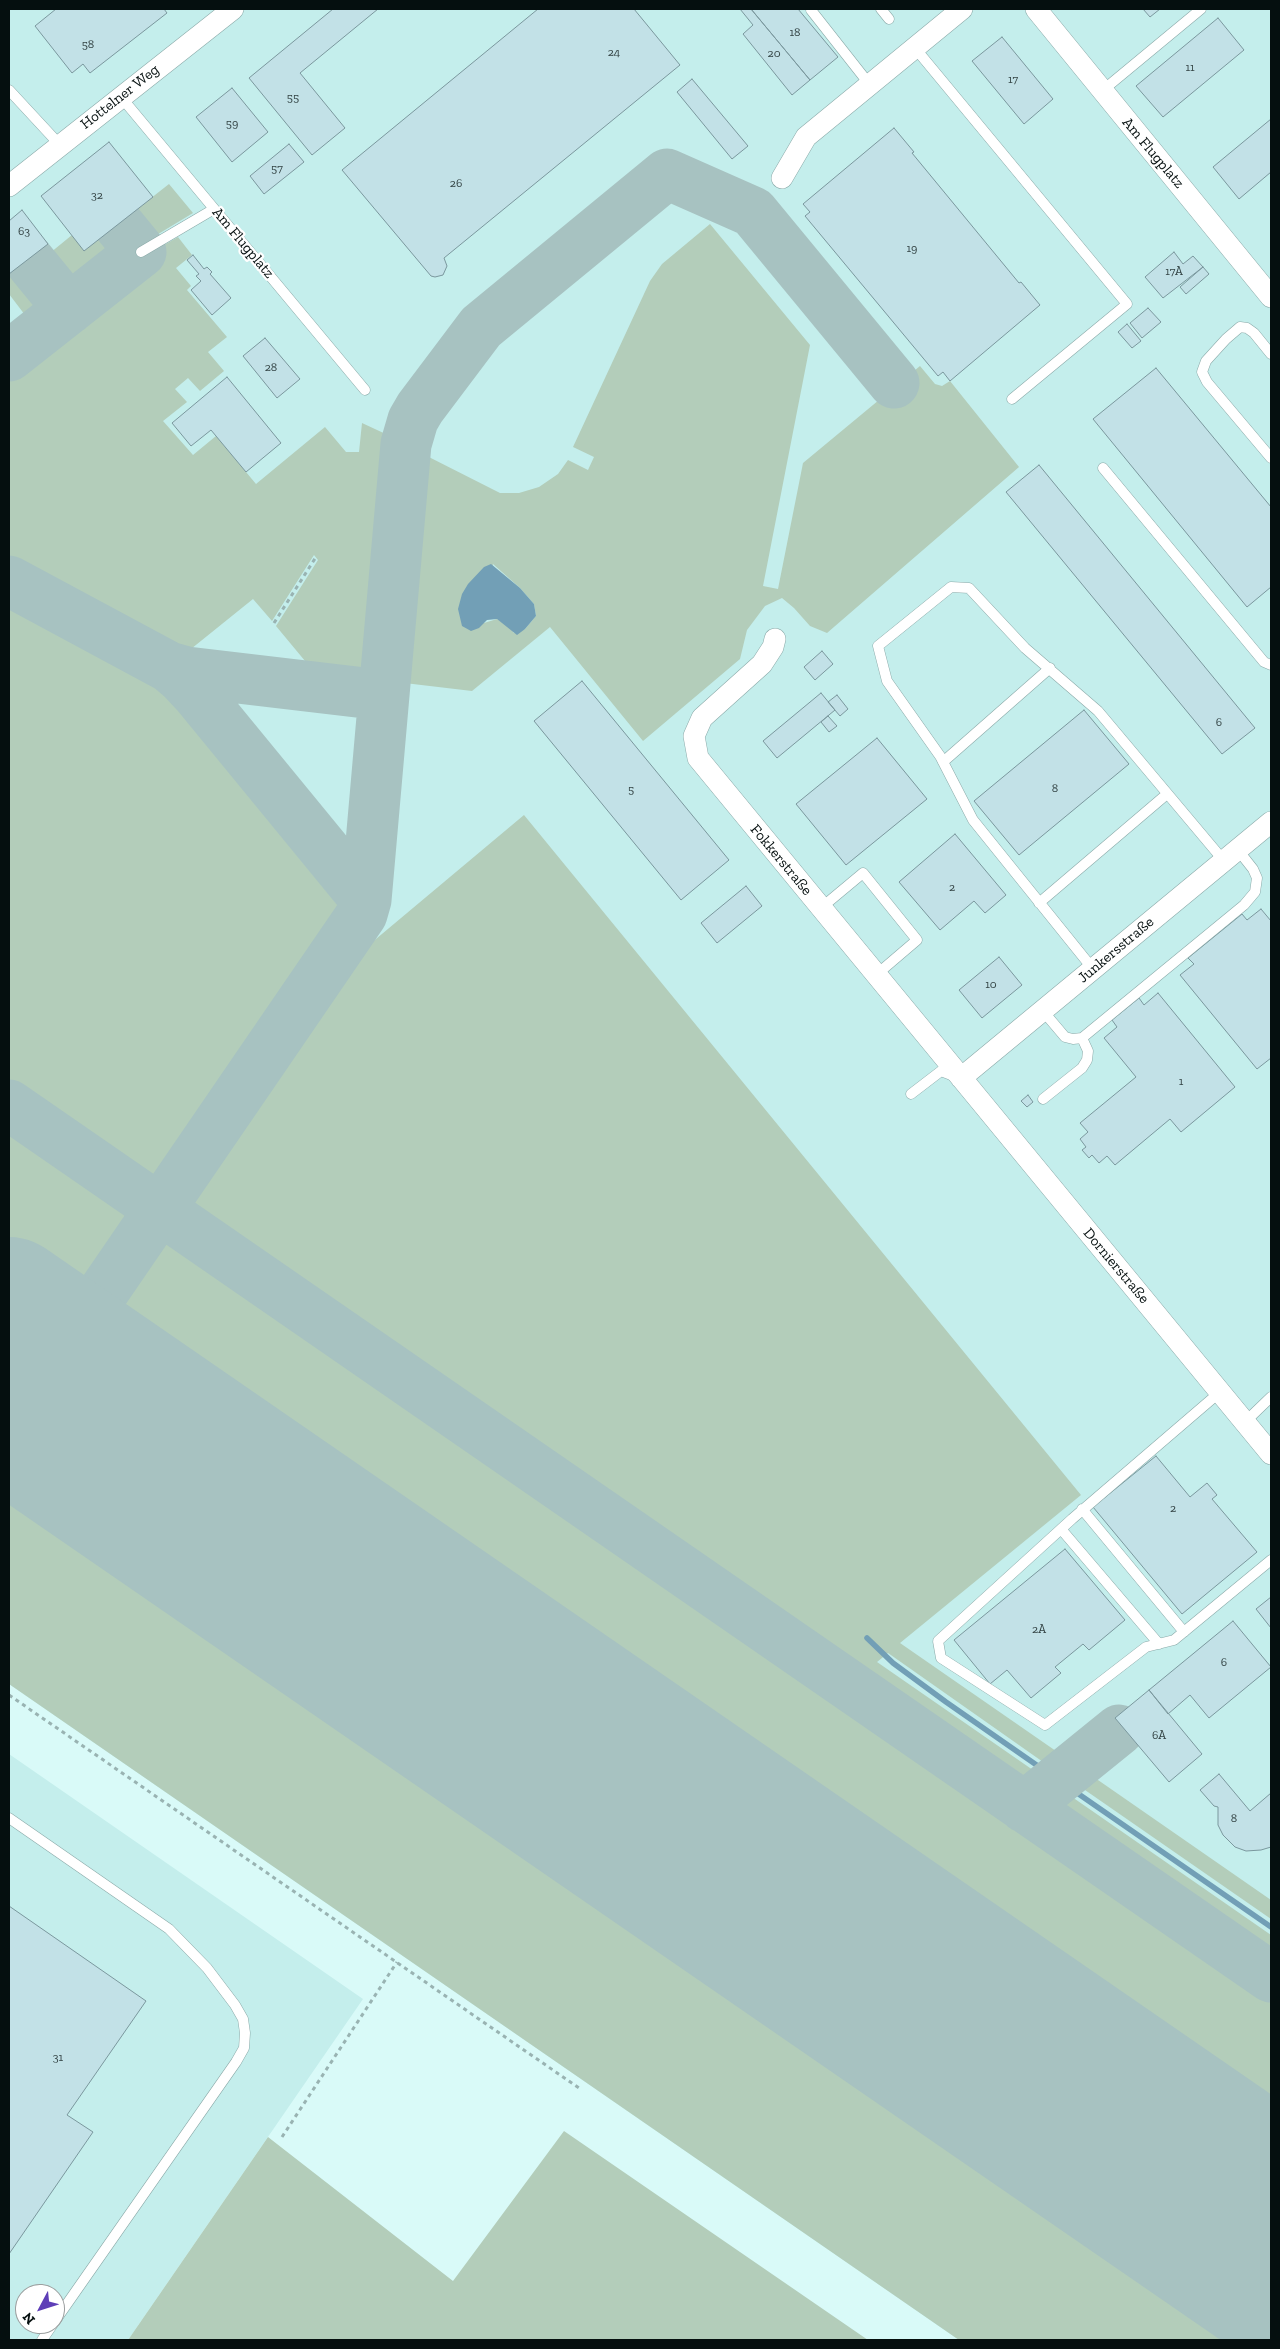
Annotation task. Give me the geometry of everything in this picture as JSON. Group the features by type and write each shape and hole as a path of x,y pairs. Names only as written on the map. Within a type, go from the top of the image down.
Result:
{"street":[{"name":"Hottelner Weg","path":"9,186 59,144 233,9"},
{"path":"782,178 806,137 962,9"},
{"name":"Am Flugplatz","path":"1036,9 1102,92 1271,296"},
{"name":"Fokkerstraße","path":"775,639 773,647 762,664 702,718 696,730 695,744 701,763 961,1078"},
{"name":"Junkersstraße","path":"961,1078 1271,822"},
{"name":"Dornierstraße","path":"961,1078 1271,1454"}],"lane":[{"path":"881,9 889,19"},
{"path":"1102,92 1201,9"},
{"path":"811,10 870,85"},
{"path":"916,48 1127,304 1012,399"},
{"path":"9,90 59,144"},
{"name":"Am Flugplatz","path":"121,96 364,390"},
{"path":"141,252 214,209"},
{"path":"1271,354 1248,328 1240,328 1226,339 1206,361 1202,372 1207,382 1271,458"},
{"path":"1103,468 1264,662 1271,664"},
{"path":"1043,1011 1065,1037 1073,1039 1082,1038 1251,898 1257,884 1257,878 1253,869 1231,855 1168,794 1098,711 1025,648 969,588 952,587 878,646 887,681 943,762 973,820 1093,969"},
{"path":"943,762 1050,668"},
{"path":"1039,903 1168,794"},
{"path":"821,908 863,874 917,940 876,975"},
{"path":"1043,1099 1082,1068 1087,1060 1088,1051 1082,1038"},
{"path":"911,1094 941,1071 961,1078"},
{"path":"1220,1392 1060,1529 938,1641 942,1658 1045,1725 1146,1647 1174,1640 1271,1560"},
{"path":"1245,1422 1271,1397"},
{"path":"1082,1510 1184,1632"},
{"path":"1060,1529 1159,1644"},
{"path":"9,1818 169,1928 207,1968 235,2005 243,2019 245,2033 244,2048 236,2062 65,2307"}],"path":[{"path":"274,624 316,557"},
{"path":"9,1695 578,2088"},
{"path":"282,2137 397,1962"}],"shaded area":[{"path":"9,9 1271,9 1271,2340 959,2340 9,1684"},
{"path":"491,564 520,588 534,604 536,616 517,635 497,619 487,620 479,628 471,631 462,626 458,609 462,594 468,584 484,567"},
{"path":"9,1754 363,1999 128,2340 9,2340"}],"green space":[{"path":"169,184 193,213 150,239 138,237 130,227 127,217"},
{"path":"710,224 810,345 763,586 778,589 803,463 920,366 935,384 942,386 950,381 1019,467 827,633 810,626 782,598 765,606 747,630 740,659 643,741 550,627 472,691 396,682 417,451 500,493 519,493 539,487 558,474 568,460 588,470 594,457 573,447 650,281 662,264","holes":["493,564 520,588 534,604 536,616 525,629 514,633 509,626 497,619 484,623"]},
{"path":"113,229 127,246 126,254 80,291 50,253 72,235"},
{"path":"178,237 192,255 176,268 191,286 187,290 227,337 208,352 224,371 200,391 188,378 175,389 187,402 163,421 193,455 216,436 256,484 325,427 346,452 359,452 362,423 390,436 393,440 372,671 365,678 315,673 276,626 318,560 314,555 272,621 253,599 181,657 9,564 9,365 150,253"},
{"path":"10,273 46,318 21,338 12,326 25,315 9,294"},
{"path":"9,598 157,677 154,680 341,909 156,1177 142,1180 9,1088"},
{"path":"524,815 1081,1495 900,1643 1066,1758 1053,1769 888,1653 877,1662 1043,1777 1026,1791 195,1218 193,1201 370,944"},
{"path":"9,1124 134,1210 70,1303 9,1261"},
{"path":"170,1235 1271,1995 1271,2133 106,1328"},
{"path":"9,1342 1271,2213 1271,2340 959,2340 9,1684"},
{"path":"1085,1771 1271,1900 1271,1919 1072,1781"},
{"path":"1062,1790 1271,1935 1271,1960 1045,1804"},
{"path":"564,2131 868,2340 128,2340 268,2137 453,2281"}],"building":[{"path":"56,9 164,9 167,13 90,73 83,64 72,73 35,26"},
{"path":"333,9 378,9 300,73 345,128 312,155 249,78"},
{"path":"538,9 634,9 680,65 444,258 447,266 443,275 431,276 342,170"},
{"path":"740,9 751,9 810,80 792,95 743,34 753,25"},
{"path":"751,9 798,9 838,57 810,80"},
{"path":"1143,9 1160,9 1150,17"},
{"path":"1218,18 1244,50 1163,117 1136,86"},
{"path":"1002,37 1053,99 1024,124 972,61"},
{"path":"692,79 748,146 732,159 677,92"},
{"path":"232,88 268,132 232,162 196,117"},
{"path":"1271,119 1271,172 1239,199 1213,167"},
{"path":"894,128 914,152 912,153 1019,283 1021,282 1040,305 950,381 943,372 938,376 805,216 810,212 803,204"},
{"path":"109,142 153,197 84,251 41,196"},
{"path":"289,144 304,162 264,194 250,176"},
{"path":"22,210 48,244 9,274 9,221"},
{"path":"1174,252 1183,264 1193,256 1203,267 1163,298 1145,277"},
{"path":"193,255 204,269 207,267 212,272 210,274 231,298 212,315 191,290 201,281 196,276 199,274 187,260"},
{"path":"1203,267 1209,274 1186,294 1180,287"},
{"path":"1148,308 1161,322 1142,338 1130,323"},
{"path":"1127,324 1141,341 1132,348 1118,332"},
{"path":"265,338 300,379 277,398 243,356"},
{"path":"1156,368 1271,507 1271,587 1247,607 1093,419"},
{"path":"227,377 281,443 246,472 211,430 191,446 172,423"},
{"path":"1039,465 1255,728 1222,754 1006,492"},
{"path":"822,651 833,664 815,680 804,667"},
{"path":"582,681 729,860 681,900 534,721"},
{"path":"821,693 835,710 777,758 763,741"},
{"path":"837,695 848,709 840,716 828,702"},
{"path":"1084,710 1129,764 1019,855 974,801"},
{"path":"828,716 837,726 829,732 821,722"},
{"path":"877,738 927,799 846,865 796,804"},
{"path":"955,834 1006,895 985,913 974,901 940,930 899,882"},
{"path":"746,886 762,906 717,943 701,923"},
{"path":"1261,909 1271,921 1271,1058 1257,1069 1180,975 1194,964 1188,958 1242,914 1247,920"},
{"path":"999,957 1022,985 982,1018 959,990"},
{"path":"1158,993 1235,1087 1181,1132 1170,1119 1115,1165 1107,1156 1099,1163 1092,1155 1089,1158 1082,1150 1086,1147 1080,1139 1088,1132 1080,1123 1136,1077 1104,1038 1117,1027 1112,1020 1139,998 1144,1005"},
{"path":"1028,1095 1033,1102 1027,1107 1021,1101"},
{"path":"1156,1456 1190,1497 1207,1483 1217,1495 1212,1499 1257,1552 1182,1614 1093,1507"},
{"path":"1065,1549 1125,1620 1089,1650 1083,1644 1055,1667 1061,1673 1031,1698 1007,1670 990,1684 954,1640"},
{"path":"1271,1597 1271,1628 1256,1609"},
{"path":"1233,1621 1271,1667 1209,1718 1190,1695 1168,1714 1149,1690"},
{"path":"1149,1690 1202,1754 1169,1782 1115,1718"},
{"path":"1219,1774 1250,1811 1271,1793 1271,1847 1246,1851 1235,1847 1223,1835 1218,1825 1218,1807 1214,1806 1200,1790"},
{"path":"9,1906 146,2001 67,2115 93,2132 9,2254"}],"waterway":[{"path":"867,1638 893,1663 1048,1773"},
{"path":"1067,1786 1271,1927"}],"taxiway":[{"path":"10,1428 362,914 366,900 406,444 413,420 420,408 481,327 667,174 753,212 894,383"},
{"path":"9,356 141,252 118,224"},
{"path":"28,259 69,309"},
{"path":"9,581 169,667 183,679 366,900"},
{"path":"169,667 187,672 382,695"},
{"path":"9,1105 1271,1977"},
{"path":"1024,1807 1119,1730"}],"runway":[{"path":"9,1301 1271,2172"},
{"path":"9,1427 1271,2297"}]}
